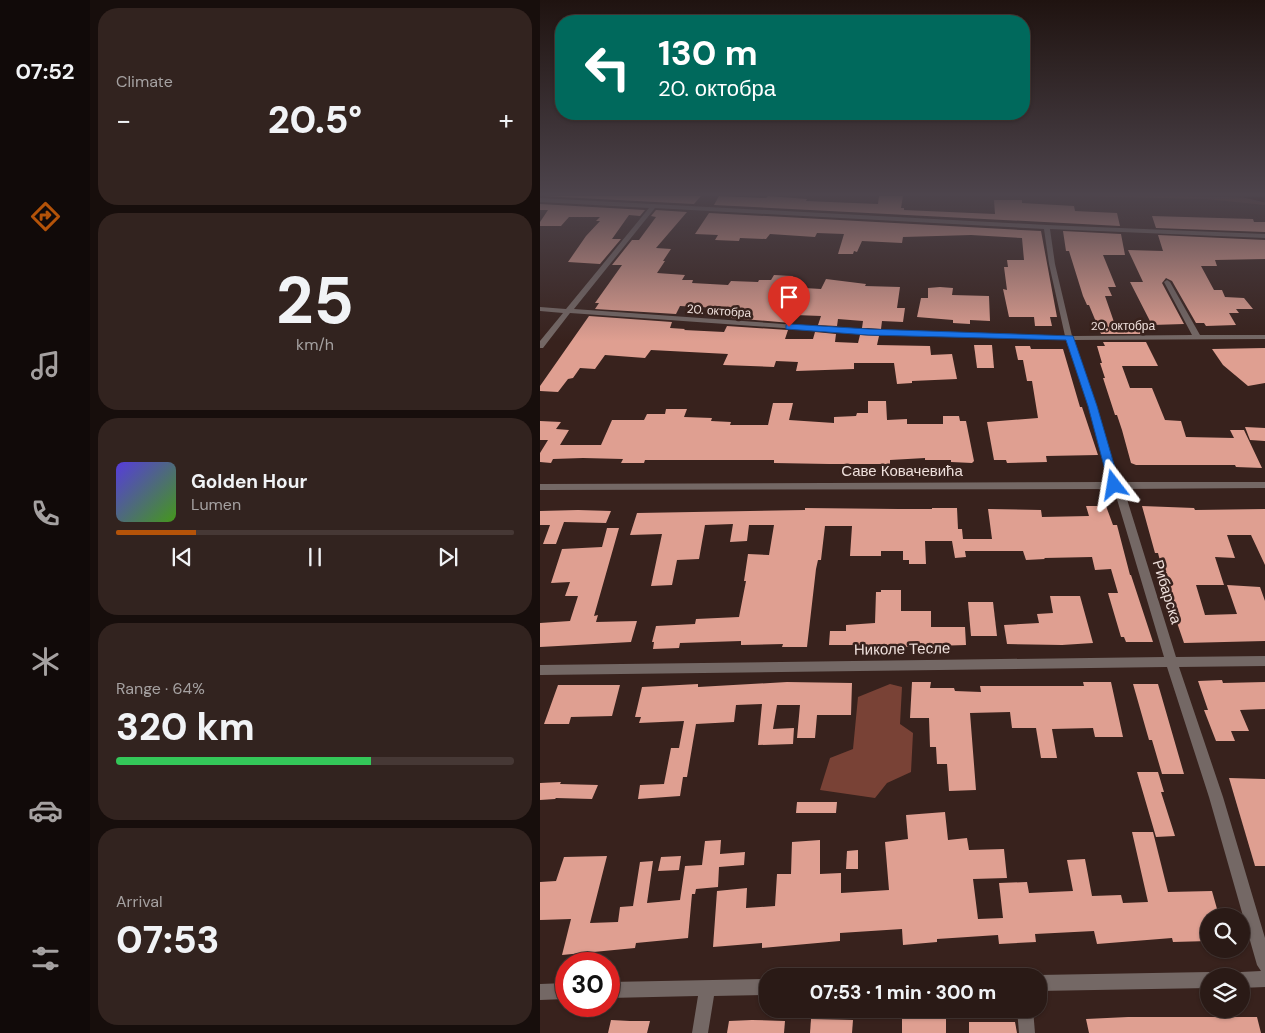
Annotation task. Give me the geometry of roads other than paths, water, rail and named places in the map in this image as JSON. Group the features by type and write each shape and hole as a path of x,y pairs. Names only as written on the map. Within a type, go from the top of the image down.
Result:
{"street":[{"path":"540,346 622,244"},
{"name":"Рибарска","path":"1049,244 1052,264 1070,338 1093,406 1114,485 1121,496 1171,662 1216,797 1265,965"},
{"path":"1166,282 1197,337"},
{"name":"20. октобра","path":"540,310 868,332 1070,338 1265,337"},
{"name":"Саве Ковачевића","path":"540,487 1265,484"},
{"name":"Николе Тесле","path":"540,670 1265,661"},
{"path":"1250,980 1265,979"},
{"path":"1047,983 1200,980"},
{"path":"620,990 759,987"},
{"path":"700,1033 707,988"},
{"path":"540,992 555,991"},
{"path":"1025,1018 1027,1033"}]}
